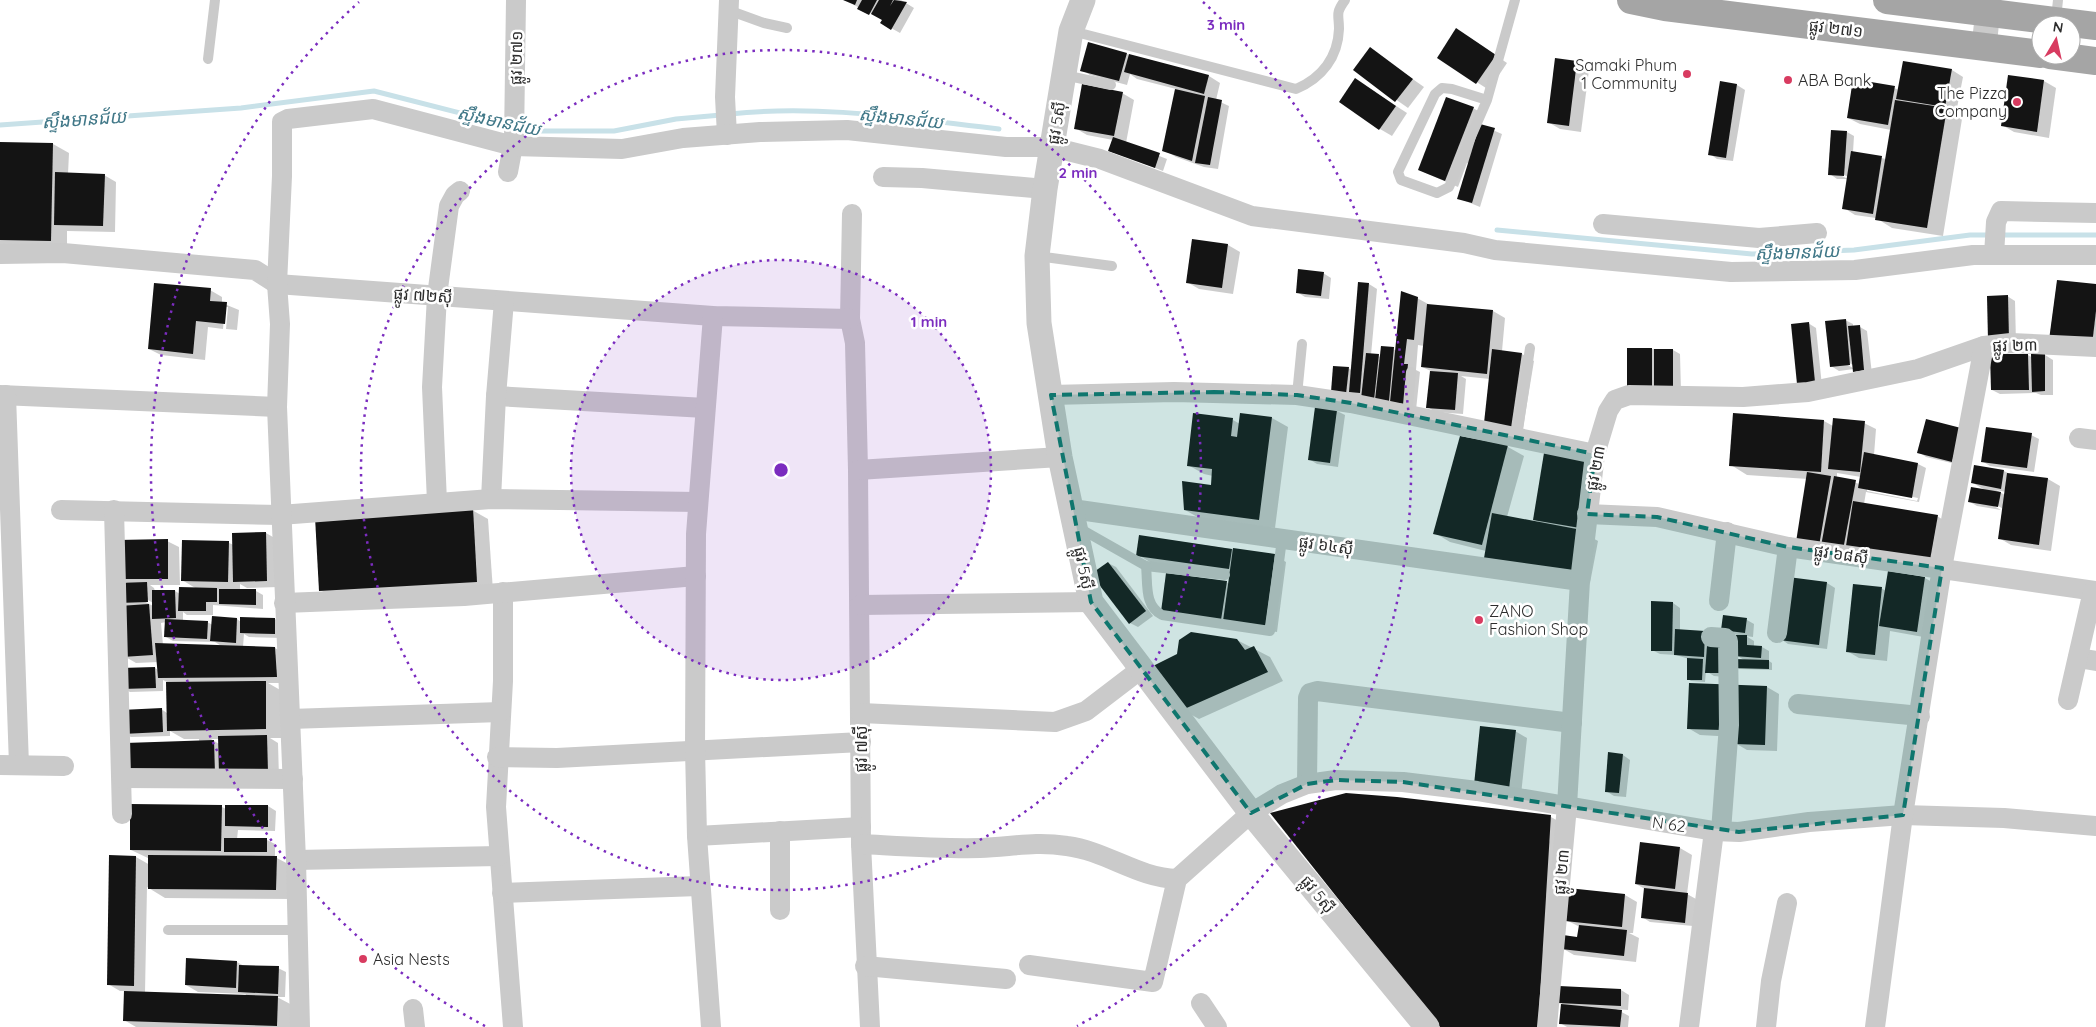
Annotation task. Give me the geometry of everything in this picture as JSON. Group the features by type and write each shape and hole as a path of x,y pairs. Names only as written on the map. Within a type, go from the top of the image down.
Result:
{"main road":[{"name":"ផ្លូវ ២៧១","path":"1631,0 1735,11 2031,53"},
{"path":"1887,0 2057,11 2096,26"},
{"path":"2081,59 2096,61"}],"street":[{"name":"ផ្លូវ ២៧១","path":"508,172 514,143 516,0"},
{"name":"ផ្លូវ 5ស៊ី","path":"1083,0 1071,30 1063,75 1045,189 1038,256 1039,323 1060,457 1091,602 1252,813 1427,1027"},
{"path":"726,121 728,5"},
{"path":"1984,47 1989,6"},
{"path":"300,1027 296,860 280,515 277,407 280,324 277,284 282,176 282,122 288,119 373,109 514,143 622,149 684,138 726,121 847,130 1006,147 1052,147 1100,159 1252,216 1464,243 1495,250 1731,272 1765,254 1816,233"},
{"path":"883,178 922,178 1045,189"},
{"path":"437,502 432,387 437,296 449,206 455,195 460,191"},
{"path":"1994,250 1998,214 2006,210 2096,213"},
{"name":"ផ្លូវ ៧ស៊ី","path":"852,214 850,318 855,343 858,470 861,836 865,966 870,1027"},
{"path":"1603,224 1855,270 1973,255 1994,250 2096,255"},
{"name":"ផ្លូវ ៧២ស៊ី","path":"0,254 63,254 255,270 277,284 713,316 850,318"},
{"path":"491,499 496,396 504,301"},
{"path":"712,1027 700,886 695,749 698,502 713,316"},
{"name":"ផ្លូវ ២៣","path":"1547,1027 1567,806 1580,581 1587,514 1595,454 1608,411 1615,400 1629,395 1743,397 1808,392 1918,369 1984,346 2011,344 2096,347"},
{"path":"1875,1027 1903,815 1942,568 1984,346"},
{"path":"1051,395 1174,392 1297,396 1351,403 1595,454"},
{"path":"64,766 9,765 3,395 277,407"},
{"path":"496,396 705,408"},
{"path":"858,470 1060,457"},
{"path":"61,510 280,515 491,499 698,502"},
{"path":"114,510 122,814"},
{"name":"ផ្លូវ ៦៨ស៊ី","path":"1587,514 1657,517 1788,547 2095,591"},
{"name":"ផ្លូវ ៦៤ស៊ី","path":"1074,517 1282,539 1580,581"},
{"path":"1719,601 1727,532"},
{"path":"1777,633 1788,547"},
{"path":"284,603 464,596 696,576"},
{"path":"2068,700 2087,659 2095,591"},
{"path":"503,592 501,712 497,757 496,807 513,1027"},
{"path":"860,605 1091,602"},
{"path":"1689,1027 1717,831 1729,725 1728,641 1725,638 1711,637"},
{"path":"861,713 1055,722 1086,711 1141,669"},
{"path":"1307,784 1308,698 1310,693 1316,691 1572,723"},
{"path":"1798,704 1920,716"},
{"path":"290,719 501,712"},
{"path":"497,757 557,758 695,749 861,742"},
{"path":"122,778 293,780"},
{"name":"N 62","path":"1177,879 1252,813 1282,794 1307,784 1336,780 1403,782 1477,791 1717,831 1738,832 1809,822 1903,815 2004,818 2096,826"},
{"path":"697,836 780,831 861,836 934,848 981,848 1033,843 1069,846 1105,856 1155,876 1177,879 1153,982 1029,965"},
{"path":"780,831 780,910"},
{"path":"296,860 499,856"},
{"path":"502,893 700,886"},
{"path":"1766,1027 1771,981 1787,903"},
{"path":"865,966 1006,979"},
{"path":"1201,1003 1217,1027"}],"lane":[{"path":"208,59 215,0"},
{"path":"1071,30 1296,89 1330,65 1338,39 1338,9 1345,0"},
{"path":"1487,100 1452,89 1442,88 1435,94 1398,172 1401,180 1437,193 1448,187 1487,100 1515,0"},
{"path":"728,5 764,23 787,28"},
{"path":"1063,75 1111,85"},
{"path":"1038,256 1112,266"},
{"path":"1297,396 1302,344"},
{"path":"1517,437 1530,348"},
{"path":"1406,416 1411,372"},
{"path":"1074,517 1146,566 1225,575"},
{"path":"1146,566 1149,602 1153,610 1162,615 1270,631 1282,539"},
{"path":"168,930 298,930"}],"highlighted area":[{"path":"1214,392 1297,395 1351,403 1595,454 1587,514 1657,517 1788,547 1942,568 1903,815 1739,832 1403,782 1336,780 1307,784 1251,813 1091,602 1051,395"}],"building":[{"path":"843,0 857,0 855,5"},
{"path":"862,0 877,0 869,15 857,9"},
{"path":"879,0 893,0 890,6 894,0 907,2 891,30 880,23 882,20 871,14"},
{"path":"1456,28 1496,55 1476,84 1437,58"},
{"path":"1088,42 1127,53 1119,81 1080,71"},
{"path":"1370,47 1413,79 1395,102 1353,70"},
{"path":"1129,54 1209,75 1204,94 1124,72"},
{"path":"1555,58 1577,61 1569,126 1547,123"},
{"path":"1903,61 1952,69 1945,107 1896,99"},
{"path":"2008,75 2044,80 2037,132 2001,126"},
{"path":"1355,78 1396,106 1379,130 1339,102"},
{"path":"1853,79 1895,86 1888,125 1847,118"},
{"path":"1720,81 1737,84 1726,158 1708,155"},
{"path":"1082,84 1123,92 1114,136 1074,129"},
{"path":"1175,89 1205,96 1192,161 1162,151"},
{"path":"1208,97 1222,100 1210,165 1195,163"},
{"path":"1446,97 1474,107 1445,181 1418,170"},
{"path":"1895,100 1947,108 1927,228 1875,220"},
{"path":"1480,124 1495,128 1472,203 1457,199"},
{"path":"1831,130 1847,131 1844,176 1828,175"},
{"path":"1113,137 1160,153 1155,168 1108,151"},
{"path":"0,142 53,143 51,241 0,240"},
{"path":"1851,151 1882,156 1873,214 1842,209"},
{"path":"55,172 105,174 103,226 54,225"},
{"path":"1192,239 1228,244 1222,288 1186,283"},
{"path":"1298,269 1324,272 1321,296 1296,293"},
{"path":"2057,280 2096,284 2096,311 2092,345 2049,340"},
{"path":"1358,282 1369,283 1360,393 1349,392"},
{"path":"154,283 211,288 210,301 227,302 225,324 196,321 193,354 148,349"},
{"path":"1401,291 1418,297 1414,340 1407,339 1404,364 1408,364 1404,404 1390,402"},
{"path":"2008,295 2009,339 1988,340 1987,296"},
{"path":"1427,304 1493,310 1487,374 1421,367"},
{"path":"1846,319 1850,365 1830,367 1825,321"},
{"path":"1809,322 1815,382 1797,384 1791,324"},
{"path":"1860,325 1864,370 1853,372 1848,326"},
{"path":"1381,346 1394,347 1389,401 1375,400"},
{"path":"1627,348 1652,348 1652,387 1627,387"},
{"path":"1492,349 1522,353 1511,428 1484,423"},
{"path":"1654,349 1673,349 1673,387 1654,387"},
{"path":"1366,353 1379,354 1374,400 1361,399"},
{"path":"1990,354 2028,354 2029,390 1991,390"},
{"path":"2031,354 2045,354 2045,391 2032,392"},
{"path":"1333,366 1349,367 1346,394 1331,392"},
{"path":"1430,371 1458,373 1455,410 1426,408"},
{"path":"1315,407 1337,410 1330,463 1308,460"},
{"path":"1193,413 1233,418 1231,436 1237,437 1240,413 1272,417 1259,520 1184,510 1182,481 1211,485 1212,469 1187,466"},
{"path":"1733,413 1824,420 1821,472 1729,466"},
{"path":"1833,418 1865,421 1860,472 1828,469"},
{"path":"1926,419 1961,428 1952,462 1917,453"},
{"path":"1986,427 2032,433 2027,468 1981,462"},
{"path":"1460,436 1508,445 1482,545 1433,534"},
{"path":"1864,452 1918,463 1912,498 1858,488"},
{"path":"1544,453 1591,461 1580,528 1533,520"},
{"path":"1974,465 2004,470 2001,489 1971,483"},
{"path":"1807,472 1831,476 1819,546 1796,542"},
{"path":"2007,473 2048,478 2039,545 1998,539"},
{"path":"1834,476 1856,480 1843,550 1821,546"},
{"path":"1971,487 2001,492 1998,507 1968,502"},
{"path":"1853,501 1938,515 1930,560 1846,546"},
{"path":"473,508 477,582 319,591 315,517"},
{"path":"1492,513 1582,530 1574,575 1484,558"},
{"path":"266,532 267,581 233,582 232,533"},
{"path":"1139,535 1232,549 1229,569 1136,556"},
{"path":"168,539 168,579 118,579 118,540"},
{"path":"182,540 229,541 228,582 181,581"},
{"path":"1233,548 1275,554 1265,626 1223,621"},
{"path":"1108,562 1146,611 1129,624 1091,574"},
{"path":"1888,571 1925,577 1917,632 1879,626"},
{"path":"1166,573 1227,581 1221,620 1161,612"},
{"path":"1788,577 1827,582 1819,645 1779,640"},
{"path":"147,582 148,602 118,603 118,583"},
{"path":"1853,584 1882,587 1875,655 1846,652"},
{"path":"179,587 217,588 217,602 206,602 206,611 178,611"},
{"path":"219,589 256,589 256,605 219,604"},
{"path":"152,590 175,590 176,618 152,619"},
{"path":"1651,601 1673,602 1672,651 1651,651"},
{"path":"149,604 153,655 122,657 119,606"},
{"path":"1723,615 1747,618 1745,633 1721,630"},
{"path":"212,616 237,618 236,643 210,641"},
{"path":"240,617 275,618 275,634 240,633"},
{"path":"165,619 208,621 207,639 164,637"},
{"path":"1675,629 1705,631 1704,657 1674,655"},
{"path":"1191,632 1237,639 1245,650 1254,646 1268,672 1182,710 1151,667 1177,654 1179,640"},
{"path":"1736,635 1747,635 1747,645 1762,646 1761,658 1734,656"},
{"path":"155,643 275,647 277,677 158,678"},
{"path":"1707,646 1721,647 1719,673 1705,673"},
{"path":"1687,658 1703,659 1702,680 1687,680"},
{"path":"1733,659 1769,660 1769,669 1733,668"},
{"path":"155,667 156,688 121,689 121,668"},
{"path":"266,681 266,729 167,731 166,682"},
{"path":"1689,683 1767,686 1765,745 1734,744 1722,730 1687,729"},
{"path":"162,708 163,732 122,734 121,710"},
{"path":"1480,726 1516,730 1509,789 1474,785"},
{"path":"267,735 268,772 219,773 218,736"},
{"path":"214,740 215,774 125,774 125,743"},
{"path":"1608,752 1623,754 1619,793 1605,792"},
{"path":"1346,793 1551,815 1538,1027 1440,1027 1270,813"},
{"path":"130,804 222,805 221,851 130,850"},
{"path":"225,805 268,805 268,827 225,826"},
{"path":"224,838 267,838 267,852 224,852"},
{"path":"1640,842 1680,847 1675,889 1635,884"},
{"path":"109,855 136,856 134,986 107,985"},
{"path":"148,855 277,856 276,890 148,889"},
{"path":"1568,888 1625,894 1622,927 1565,921"},
{"path":"1644,888 1688,893 1685,923 1641,918"},
{"path":"1579,925 1627,930 1624,956 1561,949 1563,935 1577,937"},
{"path":"186,958 237,961 236,988 185,985"},
{"path":"239,965 279,966 278,994 238,992"},
{"path":"1559,986 1621,989 1621,1006 1558,1003"},
{"path":"124,991 278,996 277,1026 123,1021"},
{"path":"1561,1004 1622,1010 1620,1027 1559,1024"}],"waterway":[{"name":"ស្ទឹងមានជ័យ","path":"0,125 241,108 374,91 511,126"},
{"name":"ស្ទឹងមានជ័យ","path":"730,114 764,111 831,112 899,117 999,129"},
{"name":"ស្ទឹងមានជ័យ","path":"519,128 530,131 614,131 676,119 721,115"},
{"name":"ស្ទឹងមានជ័យ","path":"1497,230 1752,254 1854,250 1970,235 1990,235"},
{"name":"ស្ទឹងមានជ័យ","path":"1998,235 2096,235"}],"place":[{"name":"Samaki Phum 1 Community","path":"1687,74"},
{"name":"ABA Bank","path":"1788,80"},
{"name":"The Pizza Company","path":"2017,102"},
{"name":"ZANO Fashion Shop","path":"1479,620"},
{"name":"Asia Nests","path":"363,959"}]}
